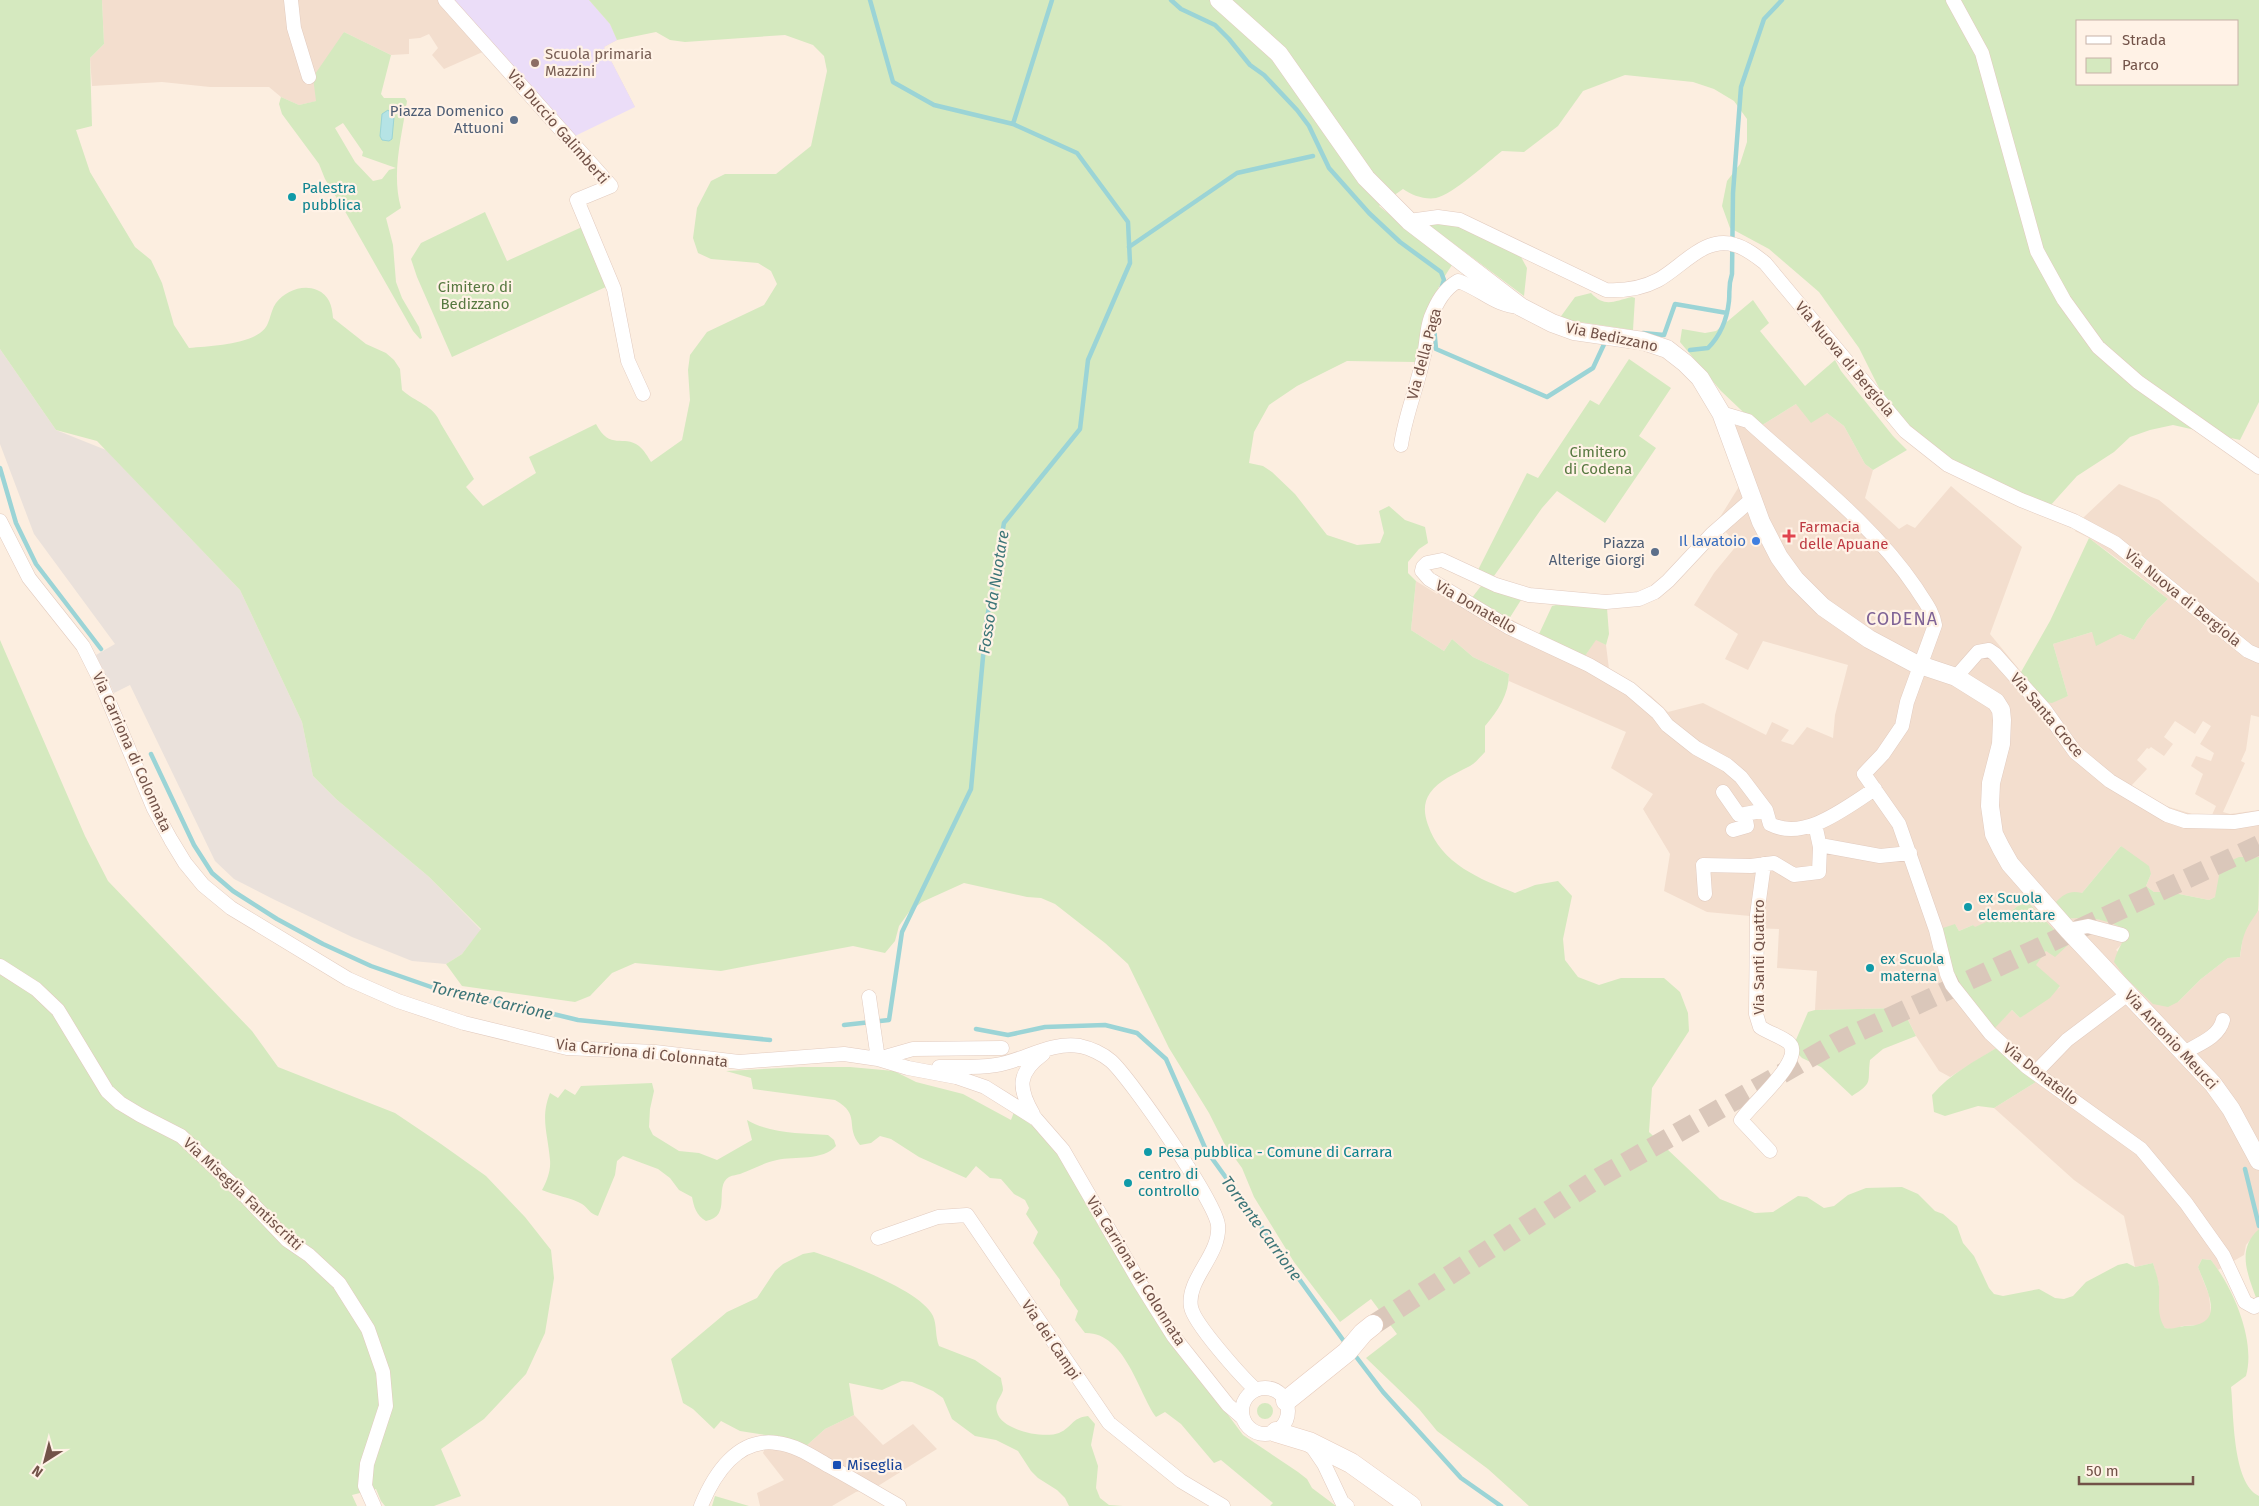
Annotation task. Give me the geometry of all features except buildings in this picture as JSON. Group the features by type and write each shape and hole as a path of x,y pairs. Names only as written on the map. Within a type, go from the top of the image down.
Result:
{"main road":[{"path":"1282,1411 1339,1342 1368,1329"},
{"name":"Via Carriona di Colonnata","path":"1282,1411 1309,1442 1351,1463 1411,1506"}],"street":[{"path":"291,0 294,28 309,77"},
{"name":"Via Duccio Galimberti","path":"445,0 611,186 577,200 614,289 628,361 643,394"},
{"name":"Via Bedizzano","path":"1219,0 1278,54 1366,178 1409,221 1522,307 1552,323 1574,331 1643,341 1667,349 1685,363 1700,378 1721,413 1761,522 1779,557 1795,580 1823,607 1869,639 1917,664"},
{"path":"1953,0 1982,53 2037,251 2064,300 2098,347 2138,382 2259,467"},
{"name":"Via Nuova di Bergiola","path":"1409,221 1438,217 1460,220 1606,290 1626,291 1658,280 1698,251 1714,244 1730,243 1746,250 1765,263 1906,431 1948,465 2021,500 2074,521 2114,543 2248,651 2259,656"},
{"name":"Via della Paga","path":"1401,445 1404,426 1424,358 1430,320 1438,301 1448,286 1458,281 1468,284 1507,307 1522,307"},
{"path":"1721,413 1748,421 1873,535 1900,565 1933,613 1935,625 1917,664"},
{"name":"Via Donatello","path":"1752,499 1712,534 1668,581 1655,592 1639,599 1606,602 1529,594 1496,585 1442,560 1427,562 1422,571 1429,579 1510,628 1589,665 1630,689 1658,712 1667,725 1696,748 1728,765 1741,777 1766,810"},
{"name":"Via Carriona di Colonnata","path":"0,521 29,578 83,646 98,676 154,809 186,864 203,885 231,908 348,980 398,1001 464,1023 567,1048 655,1052 739,1062 844,1054 878,1059 908,1068 956,1077 985,1087 1036,1118"},
{"name":"Via Santa Croce","path":"1956,677 1978,652 1989,650 1995,654 2045,710 2075,752 2110,782 2167,814 2185,821 2234,822 2259,818"},
{"name":"Via Donatello","path":"1917,664 1902,726 1883,754 1864,774 1896,817 1936,930 1947,974 1952,985 1990,1033 2027,1067 2141,1149 2186,1203 2223,1255 2246,1302 2254,1307 2259,1304"},
{"name":"Via Antonio Meucci","path":"1917,664 1956,677 1996,702 2001,710 2001,744 1991,783 1990,806 1994,834 2010,864 2068,930 2185,1052 2213,1084 2231,1109 2259,1160"},
{"path":"1723,792 1739,815 1766,810 1770,824 1780,829 1809,827 1875,789"},
{"path":"1733,830 1747,826 1745,814"},
{"path":"1704,894 1703,864 1751,866 1774,863 1794,876 1819,872 1820,845 1815,824"},
{"path":"1820,845 1880,856 1910,853"},
{"name":"Via Santi Quattro","path":"1764,864 1757,915 1756,1014 1760,1027 1789,1043 1793,1056 1777,1080 1745,1113 1741,1120 1742,1124 1770,1151"},
{"path":"2068,930 2088,926 2122,935"},
{"name":"Via Miseglia Fantiscritti","path":"0,966 36,989 58,1010 107,1091 120,1103 181,1136 239,1190 287,1240 309,1255 339,1283 368,1329 382,1372 386,1406 367,1464 365,1486 374,1506"},
{"path":"2036,1072 2067,1040 2128,994"},
{"path":"869,997 878,1059 913,1049 1002,1048"},
{"path":"2185,1052 2214,1035 2221,1027 2223,1020"},
{"name":"Via Carriona di Colonnata","path":"908,1068 996,1065 1052,1048 1066,1046 1079,1046 1099,1053 1111,1061 1133,1088 1207,1196 1218,1225 1217,1236 1204,1270 1191,1295 1191,1308 1197,1319 1236,1370 1256,1390 1263,1388 1282,1411 1270,1434 1256,1433 1246,1424 1243,1418 1228,1406 1174,1337 1140,1283 1063,1150 1036,1118 1024,1099 1022,1084 1024,1072 1032,1062 1052,1048"},
{"name":"Via dei Campi","path":"878,1238 938,1217 967,1215 1109,1423 1181,1481 1223,1506"},
{"path":"1243,1418 1242,1404 1250,1393 1256,1390"},
{"path":"701,1506 712,1482 731,1457 746,1447 764,1442 778,1443 802,1452 900,1506"},
{"path":"1309,1442 1324,1464 1342,1502 1347,1506"}],"shaded area":[{"path":"102,0 589,0 610,24 617,40 604,47 635,107 485,51 444,69 432,55 438,48 429,34 420,38 409,39 409,54 391,55 344,32 317,101 299,105 281,97 269,87 210,87 162,82 92,86 90,58 104,44"},
{"path":"452,0 589,0 610,24 617,40 604,47 635,107 575,136"},
{"path":"0,349 56,430 106,450 240,590 302,722 313,776 336,799 428,876 481,930 462,954 446,964 412,961 352,937 273,899 234,879 215,861 130,685 114,693 96,655 115,644 34,534 0,444"},
{"path":"1796,404 1827,413 1844,426 1865,464 1873,470 1865,498 1899,529 1907,524 1915,528 1951,486 2022,547 1990,634 2046,702 2068,696 2053,644 2092,632 2120,634 2134,640 2147,620 2168,599 2089,538 2075,531 2084,517 2119,484 2159,500 2259,583 2259,717 2251,715 2246,750 2241,761 2245,763 2223,812 2230,814 2259,810 2259,857 2250,856 2215,897 2209,900 2169,892 2154,892 2146,886 2151,874 2121,846 2082,893 2067,919 2083,917 2109,921 2128,931 2124,942 2116,950 2178,1002 2201,979 2228,958 2240,957 2243,936 2247,925 2259,910 2259,1229 2246,1245 2244,1255 2218,1270 2211,1260 2202,1259 2198,1267 2209,1295 2211,1314 2207,1322 2199,1325 2182,1326 2173,1330 2165,1328 2160,1321 2157,1304 2159,1286 2153,1263 2135,1267 2124,1216 2074,1180 1994,1108 2036,1082 1998,1047 1950,1077 1939,1071 1916,1036 1902,1008 1815,1010 1817,971 1777,968 1779,929 1750,928 1750,916 1707,912 1664,891 1670,854 1643,809 1653,794 1611,768 1626,732 1509,681 1509,674 1473,657 1452,639 1444,651 1411,630 1416,581 1437,594 1445,585 1585,656 1596,639 1606,645 1609,669 1651,696 1668,712 1703,703 1766,735 1772,722 1789,730 1781,741 1793,745 1807,727 1833,738 1835,715 1848,665 1763,641 1748,670 1725,659 1738,634 1694,605 1714,573 1737,545 1717,522 1740,485 1722,439 1747,416 1759,427","holes":["2175,721 2195,734 2203,721 2211,726 2200,744 2214,753 2211,761 2196,756 2191,766 2203,774 2195,794 2216,806 2212,815 2192,814 2166,806 2131,786 2147,769 2137,760 2147,748 2151,747 2164,756 2173,744 2164,737","2026,900 2042,917 2046,951 2035,965 2060,987 2020,1018 2012,1010 1994,1028 1955,924 1959,931 1973,925 1974,928 2011,911"]},
{"path":"854,1415 883,1445 913,1424 937,1449 878,1486 856,1492 832,1506 760,1506 757,1493 784,1480 763,1453 771,1435 790,1439 805,1447 825,1429"}],"green space":[{"path":"0,0 102,0 104,44 90,58 92,126 76,130 90,172 135,247 151,260 162,283 174,325 189,348 226,344 253,337 264,330 276,303 284,295 300,288 312,288 321,292 329,301 333,318 366,344 386,353 394,360 400,369 402,390 429,408 438,417 474,479 466,487 483,506 536,473 529,457 596,424 606,437 617,441 628,441 639,446 651,462 682,440 690,400 688,370 690,355 707,332 764,305 777,284 771,271 758,263 711,259 698,253 693,238 697,208 711,181 725,174 776,174 811,146 827,71 824,56 813,45 785,35 685,42 670,40 656,32 617,40 610,24 589,0 2259,0 2259,402 2240,440 2173,425 2130,437 2114,452 2077,476 2049,507 1963,468 1924,444 1891,412 1859,348 1819,292 1769,249 1730,228 1722,206 1727,181 1740,164 1747,142 1747,119 1734,101 1714,89 1693,82 1625,75 1583,91 1558,126 1524,152 1502,151 1460,185 1443,196 1423,198 1403,189 1379,206 1452,265 1433,300 1416,362 1347,361 1297,386 1269,405 1254,432 1249,463 1263,466 1272,472 1295,494 1327,535 1357,545 1380,543 1384,533 1379,511 1389,506 1405,520 1425,527 1428,543 1419,549 1408,562 1408,573 1416,581 1411,630 1444,651 1452,639 1473,657 1509,674 1509,681 1502,702 1485,726 1485,752 1473,764 1443,781 1430,793 1425,809 1428,825 1434,839 1452,860 1488,882 1515,893 1535,885 1558,881 1572,896 1563,939 1565,960 1578,977 1599,985 1621,978 1664,978 1680,992 1688,1013 1689,1031 1652,1088 1649,1132 1720,1199 1755,1213 1773,1212 1798,1196 1807,1197 1824,1208 1834,1206 1848,1195 1866,1188 1902,1187 1918,1194 1935,1211 1943,1214 1957,1226 1963,1243 1974,1256 1989,1288 1994,1294 2003,1296 2039,1289 2055,1298 2064,1299 2073,1296 2086,1282 2118,1265 2127,1263 2135,1267 2153,1263 2159,1286 2159,1308 2162,1323 2165,1328 2181,1327 2199,1324 2207,1319 2210,1313 2209,1296 2198,1267 2202,1259 2211,1260 2227,1285 2245,1331 2248,1347 2246,1376 2231,1387 2234,1430 2239,1463 2250,1489 2259,1496 2259,1506 1529,1506 1488,1469 1437,1431 1419,1409 1366,1358 1397,1334 1371,1299 1340,1322 1294,1262 1254,1197 1242,1168 1224,1143 1209,1113 1169,1048 1128,964 1105,943 1055,904 1041,898 1027,897 964,883 922,902 909,912 899,926 895,941 885,953 853,946 721,971 635,963 612,973 590,996 575,1002 462,986 446,964 462,954 481,929 428,876 336,799 313,776 302,722 240,590 97,441 56,430 0,349"},
{"path":"344,32 391,55 381,94 384,98 405,98 407,101 397,168 398,195 401,208 386,218 393,245 396,282 402,298 419,327 422,338 420,339 413,331 325,179 319,164 282,114 279,104 281,97 299,105 316,101 313,77","holes":["343,123 363,152 362,156 396,168 389,170 382,179 373,181 355,162 335,128"]},
{"name":"Cimitero di Bedizzano","path":"485,212 507,261 582,227 608,286 452,357 411,259 421,243"},
{"path":"1426,223 1453,224 1521,257 1527,268 1524,296"},
{"path":"1591,293 1596,298 1605,302 1635,298 1633,330 1559,319 1575,297"},
{"path":"1753,300 1769,323 1760,331 1805,386 1835,360 1841,371 1893,436 1907,450 1873,470 1865,464 1844,426 1827,413 1811,423 1796,404 1759,427 1721,391 1680,342 1682,329 1705,333 1716,331"},
{"name":"Cimitero di Codena","path":"1629,359 1671,388 1639,436 1656,448 1605,523 1557,491 1542,508 1494,576 1478,570 1527,473 1538,478 1590,400 1599,405"},
{"path":"2089,538 2168,599 2147,620 2134,640 2120,634 2096,646 2092,632 2053,644 2068,696 2052,703 2046,702 2021,672 2050,621"},
{"path":"1481,586 1521,600 1509,619 1471,599"},
{"path":"1552,606 1607,608 1609,634 1606,645 1596,640 1585,656 1539,634"},
{"path":"0,640 85,836 108,881 252,1031 278,1067 395,1113 486,1176 525,1217 551,1250 554,1278 545,1333 526,1374 484,1419 441,1449 461,1496 434,1506 385,1506 376,1489 352,1495 357,1506 0,1506"},
{"path":"2121,846 2149,866 2151,874 2146,886 2154,892 2169,892 2209,900 2215,897 2221,865 2239,857 2259,857 2258,911 2245,932 2240,957 2228,958 2201,979 2178,1002 2168,1007 2153,1004 2126,978 2114,962 2128,931 2099,920 2084,918 2067,919 2056,902 2068,893 2082,893"},
{"path":"2026,900 2068,945 2055,957 2046,951 2036,965 2060,986 2050,998 2020,1018 2012,1010 1994,1029 1955,981 1940,929 1955,924 1959,931 1973,925 1975,927 2011,911"},
{"path":"1902,1008 1916,1036 1883,1049 1870,1060 1867,1085 1852,1096 1821,1067 1802,1058 1798,1054 1795,1042 1808,1012 1815,1010"},
{"path":"1998,1047 2036,1082 1994,1108 1978,1106 1945,1116 1934,1112 1932,1095 1939,1087 1963,1068"},
{"path":"801,1067 850,1067 894,1071 916,1082 963,1094 1011,1120 1014,1112 1038,1130 1059,1155 1102,1232 1153,1314 1243,1435 1298,1472 1307,1479 1312,1488 1336,1506 1270,1506 1273,1503 1221,1460 1214,1463 1181,1424 1165,1412 1156,1417 1129,1365 1120,1353 1110,1342 1099,1335 1085,1333 1075,1320 1078,1311 1060,1285 1060,1280 1033,1243 1038,1232 1026,1214 1029,1208 1025,1200 1014,1194 1001,1179 990,1178 976,1166 966,1178 919,1157 891,1139 880,1136 871,1143 860,1145 853,1132 851,1116 843,1105 835,1100 753,1089 751,1078 726,1071"},
{"path":"652,1083 654,1091 649,1127 653,1135 679,1151 699,1153 717,1160 752,1140 747,1120 756,1125 776,1130 828,1135 834,1140 836,1146 824,1154 777,1160 729,1177 722,1187 719,1213 714,1218 706,1221 696,1210 692,1197 679,1190 670,1178 658,1169 623,1156 617,1161 615,1175 598,1216 578,1202 542,1190 550,1168 545,1118 550,1093 558,1098 565,1089 575,1095 581,1086"},
{"path":"2259,1229 2259,1306 2248,1276 2246,1256 2251,1238"},
{"path":"814,1252 879,1278 913,1296 926,1306 934,1319 939,1346 975,1360 1001,1378 1003,1390 996,1409 1000,1418 1006,1424 1023,1432 1052,1435 1064,1431 1078,1419 1088,1416 1095,1424 1091,1445 1098,1466 1096,1488 1100,1498 1109,1505 1123,1506 1069,1506 1065,1498 1057,1490 1038,1478 1031,1471 1018,1451 996,1440 975,1436 952,1419 943,1398 933,1391 912,1382 902,1381 882,1390 849,1383 854,1415 825,1429 805,1447 790,1439 740,1431 721,1421 714,1429 693,1409 683,1403 671,1359 727,1312 757,1298 775,1271 783,1264 803,1254"},
{"path":"1262,1403 1268,1403 1273,1408 1271,1417 1262,1419 1257,1414 1257,1408"},
{"path":"715,1496 749,1506 712,1506"}],"water":[{"path":"388,110 394,117 392,139 389,141 382,140 380,136 382,114"}],"waterway":[{"name":"Fosso da Nuotare","path":"844,1025 889,1020 902,932 971,789 986,624 1004,523 1080,429 1088,360 1130,263 1128,222 1077,153 1013,124 934,105 893,82 870,0"},
{"path":"1013,124 1052,0"},
{"path":"1171,0 1181,9 1215,25 1250,65 1264,75 1297,110 1309,126 1329,168 1369,213 1400,242 1441,272 1444,280 1441,289"},
{"path":"1690,350 1708,348 1720,332 1727,314 1732,274 1733,193 1741,87 1764,19 1782,0"},
{"path":"1129,247 1237,173 1313,156"},
{"path":"1643,333 1664,335 1675,304 1727,313"},
{"path":"1434,327 1436,349 1547,397 1593,368 1606,340"},
{"name":"Torrente Carrione","path":"0,468 16,523 36,564 101,649"},
{"name":"Torrente Carrione","path":"151,754 194,845 212,873 233,891 277,919 323,944 371,966 454,995 520,1006 578,1020 770,1040"},
{"name":"Torrente Carrione","path":"976,1029 1008,1035 1045,1027 1105,1025 1137,1033 1166,1059 1206,1150 1346,1344"},
{"path":"2245,1169 2259,1226"},
{"name":"Torrente Carrione","path":"1354,1354 1383,1392 1461,1478 1501,1506"}],"tunnel":[{"path":"1373,1325 1600,1177 1841,1040 2259,845"}],"place":[{"name":"Scuola primaria Mazzini","path":"535,63"},
{"name":"Piazza Domenico Attuoni","path":"514,120"},
{"name":"Palestra pubblica","path":"292,197"},
{"name":"Farmacia delle Apuane","path":"1789,536"},
{"name":"Il lavatoio","path":"1756,541"},
{"name":"Piazza Alterige Giorgi","path":"1655,552"},
{"name":"ex Scuola elementare","path":"1968,907"},
{"name":"ex Scuola materna","path":"1870,968"},
{"name":"Pesa pubblica - Comune di Carrara","path":"1148,1152"},
{"name":"centro di controllo","path":"1128,1183"},
{"name":"Miseglia","path":"837,1465"}],"district":[{"name":"CODENA","path":"1902,619"}]}
